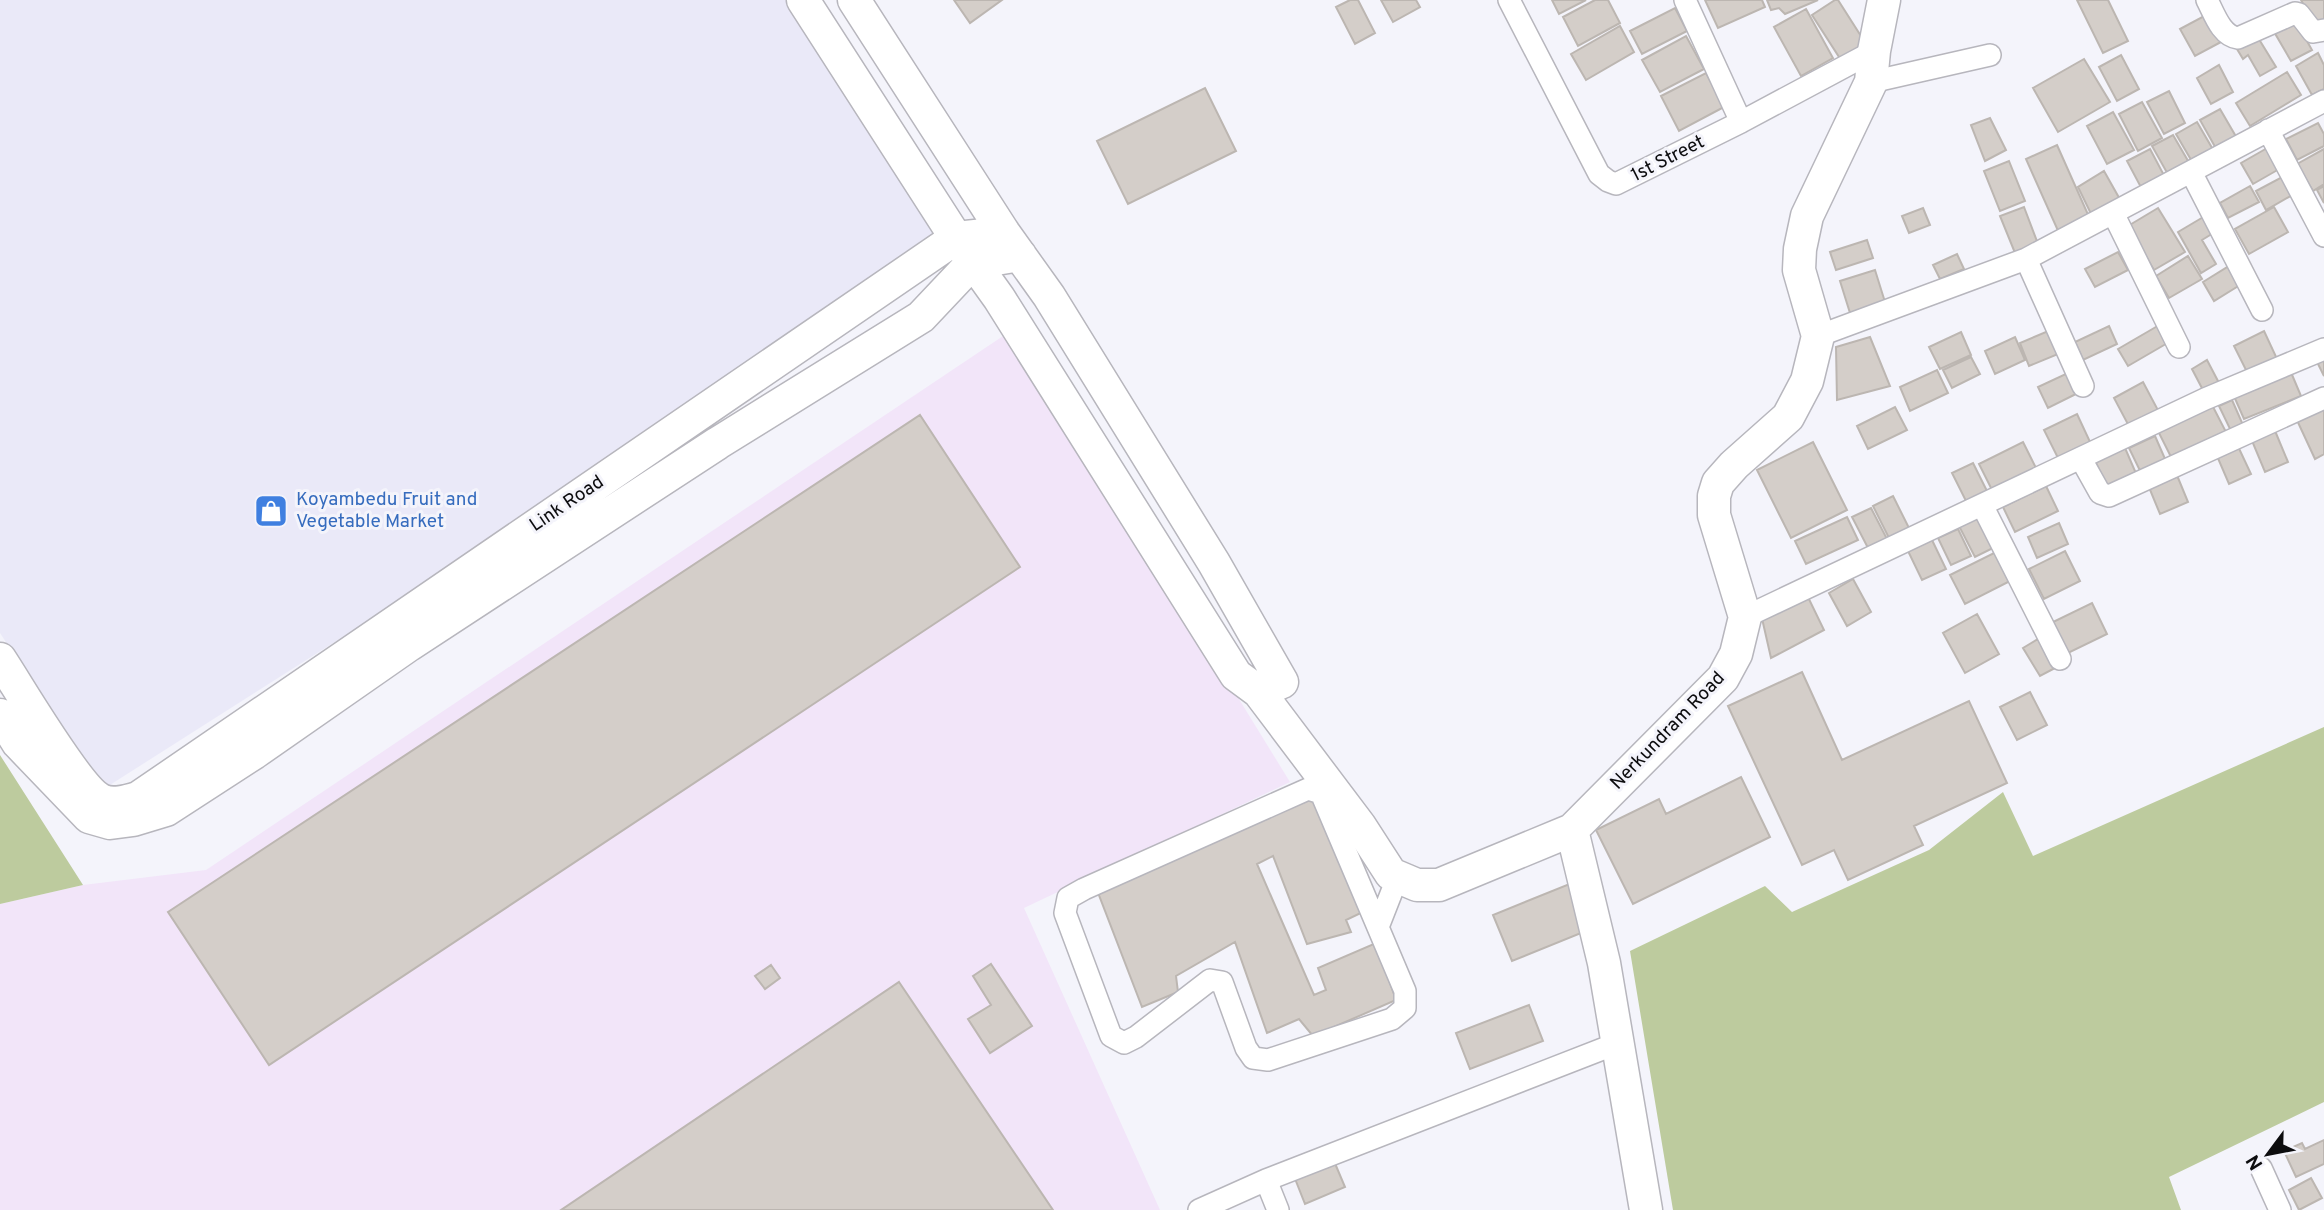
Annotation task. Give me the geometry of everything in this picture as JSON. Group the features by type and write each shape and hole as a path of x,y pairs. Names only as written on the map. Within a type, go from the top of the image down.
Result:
{"street":[{"path":"803,0 964,251 1001,302 1236,675 1259,692 1350,832 1378,927 1405,991 1405,1008 1392,1018 1268,1059 1253,1058 1246,1048 1222,982 1210,980 1124,1044 1111,1036 1065,913 1068,898 1084,889 1308,789 1321,793 1350,832 1391,874 1417,885 1439,885 1572,830 1604,963 1646,1210"},
{"path":"854,0 1012,244 1049,296 1214,563 1282,682 1259,692"},
{"name":"1st Street","path":"1509,0 1599,174 1616,184 1741,122 1874,51"},
{"path":"1685,0 1741,122"},
{"path":"1884,0 1871,82 1807,215 1800,249 1799,270 1818,336 1807,381 1788,417 1726,474 1718,483 1714,496 1714,515 1745,617 2204,399 2324,349"},
{"path":"2207,0 2223,30 2231,37 2238,38 2295,13 2299,14 2312,32 2324,30"},
{"path":"1871,82 1990,55"},
{"path":"1818,336 2026,259 2324,101"},
{"path":"2268,130 2324,236"},
{"path":"2191,172 2262,310"},
{"path":"2113,213 2179,347"},
{"path":"0,715 18,743 89,817 110,823 121,822 166,810 254,753 409,645 706,450 921,317 964,251 1012,244"},
{"name":"Link Road","path":"0,659 74,772 94,795 113,803 138,798 964,251"},
{"path":"2026,259 2083,386"},
{"path":"2081,459 2100,493 2109,496 2324,398"},
{"path":"1982,505 2060,659"},
{"name":"Nerkundram Road","path":"1572,830 1723,678 1736,653 1745,617"},
{"path":"1378,927 1398,876"},
{"path":"1199,1210 1266,1180 1618,1042"},
{"path":"2261,1168 2280,1210"},
{"path":"1266,1180 1278,1210"}],"shaded area":[{"name":"Koyambedu Fruit and Vegetable Market","path":"0,0 799,0 955,244 734,388 102,790 0,633"},
{"path":"1012,330 1290,782 1024,908 1160,1210 0,1210 0,904 83,885 206,870"}],"green space":[{"path":"2324,727 2324,1102 2169,1177 2181,1210 1673,1210 1630,951 1765,886 1792,912 1929,850 2003,792 2033,856"},
{"path":"0,755 83,885 0,904"}],"building":[{"path":"954,0 1002,0 970,23"},
{"path":"1350,0 1358,0 1375,33 1355,44 1336,7"},
{"path":"1381,0 1416,0 1420,7 1393,22"},
{"path":"1552,0 1586,0 1559,14"},
{"path":"1595,0 1608,0 1620,23 1578,46 1563,17"},
{"path":"1705,0 1762,0 1765,7 1718,28"},
{"path":"1767,0 1818,0 1785,14 1779,8 1771,10"},
{"path":"1838,0 1866,44 1841,60 1812,15"},
{"path":"2077,0 2108,0 2128,41 2103,53"},
{"path":"2301,0 2324,0 2324,20 2315,25"},
{"path":"1675,8 1687,31 1642,54 1630,31"},
{"path":"1806,9 1833,58 1801,76 1774,27"},
{"path":"2206,15 2221,42 2195,56 2180,29"},
{"path":"2294,18 2312,50 2291,61 2273,30"},
{"path":"1620,26 1634,52 1586,80 1571,54"},
{"path":"1686,36 1704,69 1660,92 1642,60"},
{"path":"2257,36 2276,67 2260,76 2248,55 2243,59 2237,49"},
{"path":"2318,53 2324,65 2324,89 2312,95 2296,66"},
{"path":"2121,55 2139,89 2117,101 2099,67"},
{"path":"2084,59 2110,102 2058,132 2033,88"},
{"path":"2219,65 2233,92 2211,104 2197,78"},
{"path":"2287,72 2301,95 2250,126 2236,103"},
{"path":"1706,73 1724,107 1679,131 1661,96"},
{"path":"1205,88 1236,151 1128,204 1097,141"},
{"path":"2169,91 2185,123 2164,134 2147,102"},
{"path":"2142,102 2162,138 2138,151 2119,114"},
{"path":"2220,109 2238,140 2218,152 2200,120"},
{"path":"2113,112 2134,150 2107,164 2087,126"},
{"path":"1990,118 2006,150 1985,161 1971,125"},
{"path":"2197,122 2215,153 2194,165 2176,134"},
{"path":"2318,123 2324,134 2324,146 2297,160 2286,139"},
{"path":"2173,135 2191,166 2170,178 2152,146"},
{"path":"2057,145 2090,219 2059,233 2026,159"},
{"path":"2269,147 2281,168 2253,184 2241,163"},
{"path":"2150,149 2167,181 2144,193 2127,161"},
{"path":"2324,149 2324,184 2313,191 2297,164"},
{"path":"2009,161 2025,201 2000,211 1984,171"},
{"path":"2104,171 2122,203 2094,220 2078,187"},
{"path":"2284,176 2294,194 2266,210 2256,191"},
{"path":"2250,186 2259,202 2228,218 2220,203"},
{"path":"2324,186 2324,203 2317,190"},
{"path":"2024,207 2038,244 2015,253 2000,216"},
{"path":"2274,207 2288,232 2249,254 2235,229"},
{"path":"1923,208 1930,225 1909,233 1902,216"},
{"path":"2158,208 2185,252 2154,270 2128,226"},
{"path":"2205,216 2215,232 2202,240 2216,264 2201,273 2178,232"},
{"path":"1867,240 1873,258 1836,270 1830,252"},
{"path":"2118,252 2128,270 2095,287 2085,269"},
{"path":"1957,254 1964,269 1940,279 1933,265"},
{"path":"2188,256 2202,279 2169,298 2156,276"},
{"path":"2229,266 2240,285 2214,301 2203,282"},
{"path":"1875,270 1885,302 1850,313 1840,281"},
{"path":"2161,324 2171,341 2128,366 2118,349"},
{"path":"2109,326 2117,344 2083,360 2075,342"},
{"path":"2053,329 2063,352 2029,366 2020,343"},
{"path":"2264,331 2278,361 2249,376 2234,346"},
{"path":"1961,332 1971,355 1940,369 1929,347"},
{"path":"1870,337 1890,386 1837,400 1836,347"},
{"path":"2015,337 2025,360 1995,374 1985,351"},
{"path":"1971,357 1980,374 1952,388 1943,370"},
{"path":"2324,358 2324,376 2317,362"},
{"path":"2207,360 2219,383 2204,392 2192,369"},
{"path":"1937,370 1948,393 1910,411 1900,387"},
{"path":"2290,370 2301,396 2244,419 2233,394"},
{"path":"2070,372 2080,392 2048,408 2038,387"},
{"path":"2143,382 2160,414 2131,430 2114,398"},
{"path":"2232,400 2243,425 2231,431 2219,406"},
{"path":"2210,401 2226,432 2172,459 2156,427"},
{"path":"2324,403 2324,454 2315,459 2295,416"},
{"path":"1895,407 1907,430 1868,449 1857,426"},
{"path":"2077,414 2091,444 2059,460 2044,430"},
{"path":"920,415 1020,567 269,1065 168,912"},
{"path":"2273,426 2288,462 2265,472 2250,436"},
{"path":"2155,436 2169,468 2144,479 2129,448"},
{"path":"2235,440 2251,474 2229,484 2214,449"},
{"path":"1813,442 1847,510 1791,538 1757,470"},
{"path":"2023,442 2037,470 1993,492 1979,464"},
{"path":"2125,448 2138,478 2109,491 2095,461"},
{"path":"1973,463 1988,493 1967,503 1952,473"},
{"path":"2174,468 2188,502 2160,514 2146,480"},
{"path":"2046,486 2058,511 2015,532 2003,507"},
{"path":"1893,496 1909,528 1889,538 1873,506"},
{"path":"1871,508 1887,539 1868,548 1852,517"},
{"path":"1981,515 1997,546 1975,557 1959,526"},
{"path":"1847,517 1858,540 1806,564 1795,541"},
{"path":"2059,523 2068,544 2037,558 2028,537"},
{"path":"1958,529 1971,556 1951,565 1938,538"},
{"path":"1932,540 1946,569 1922,580 1908,551"},
{"path":"1998,551 2012,580 1965,604 1950,575"},
{"path":"2065,551 2080,581 2044,599 2029,569"},
{"path":"1853,579 1871,612 1847,626 1829,593"},
{"path":"1806,593 1824,630 1771,658 1761,614"},
{"path":"2092,603 2107,634 2066,654 2051,623"},
{"path":"1977,614 1999,654 1965,673 1943,633"},
{"path":"2038,639 2055,668 2040,676 2023,648"},
{"path":"1802,672 1842,760 1969,701 2007,783 1914,826 1923,845 1848,880 1834,850 1802,865 1728,706"},
{"path":"2030,692 2047,725 2017,740 2000,707"},
{"path":"1741,777 1770,837 1633,904 1596,830 1659,799 1666,814"},
{"path":"1314,798 1365,911 1346,920 1351,932 1307,944 1273,856 1257,864 1314,995 1326,990 1318,968 1376,943 1396,1000 1313,1036 1299,1019 1267,1033 1235,942 1176,976 1178,992 1142,1007 1097,890"},
{"path":"1572,883 1591,929 1512,961 1493,915"},
{"path":"991,964 1032,1026 990,1053 968,1019 991,1005 973,976"},
{"path":"771,965 780,978 765,989 755,976"},
{"path":"899,982 1053,1210 561,1210"},
{"path":"1529,1005 1543,1041 1470,1069 1456,1033"},
{"path":"2324,1140 2324,1164 2296,1177 2284,1151 2302,1143 2305,1149"},
{"path":"1331,1154 1345,1187 1305,1204 1292,1171"},
{"path":"2311,1178 2322,1198 2299,1210 2289,1190"}],"place":[{"name":"Koyambedu Fruit and Vegetable Market","path":"271,511"}]}
